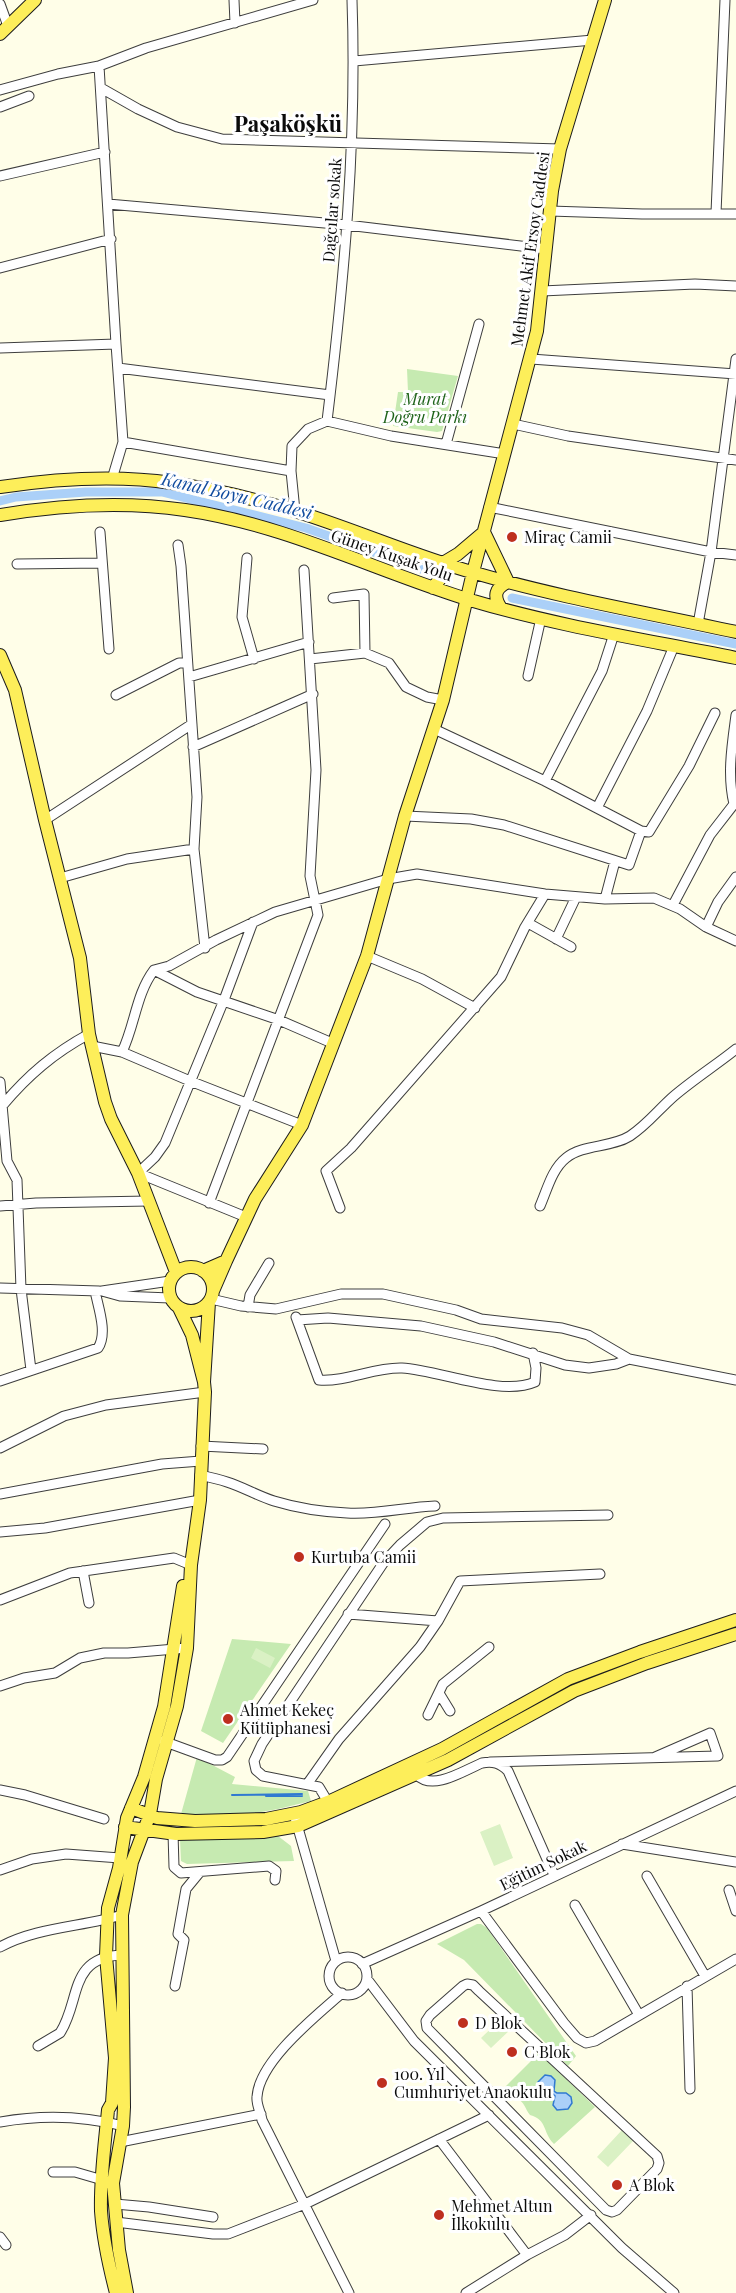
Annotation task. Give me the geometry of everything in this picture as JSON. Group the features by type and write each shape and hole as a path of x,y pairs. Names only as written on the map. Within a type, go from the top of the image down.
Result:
{"main road":[{"path":"4,30 36,0"},
{"name":"Mehmet Akif Ersoy Caddesi","path":"211,1297 255,1199 302,1125 367,956 405,816 443,700 489,507 531,359 537,331 550,211 560,149 604,0"},
{"name":"Güney Kuşak Yolu","path":"0,486 29,482 112,479 170,483 247,498 295,511 473,572 555,595 736,632"},
{"name":"Güney Kuşak Yolu","path":"0,515 75,506 184,509 249,524 433,588 501,608 614,634 736,658"},
{"path":"433,588 446,571 442,562 458,554 484,532 508,582 500,586 496,592 496,600 501,608"},
{"path":"0,655 15,690 80,958 91,1040 99,1079 111,1119 138,1173 148,1201 173,1277 169,1291 170,1298 179,1308 192,1335 204,1387"},
{"path":"203,1271 226,1262"},
{"path":"116,2293 103,2228 107,2181 107,2122 108,2110 112,2103 115,2058 106,1956 109,1902 131,1808 177,1706 187,1648 191,1565 200,1500 204,1387 211,1297 209,1277 203,1271 190,1267 173,1277"},
{"path":"179,1308 193,1311 200,1309 211,1297"},
{"path":"127,2293 119,2250 115,2204 107,2181 123,2126 125,2060 122,2015 122,1915 132,1862 150,1814 183,1586 191,1565"},
{"path":"131,1808 157,1818 195,1821 266,1819 294,1814 328,1802 442,1749 568,1679 736,1620"},
{"path":"125,1827 174,1833 263,1832 298,1826 448,1760 574,1691 647,1663 736,1634"}],"street":[{"path":"234,0 235,23"},
{"path":"0,90 99,66 146,48 313,0"},
{"name":"Dağcılar sokak","path":"327,421 347,225 354,61 352,0"},
{"path":"716,213 725,0"},
{"path":"0,4 4,30"},
{"path":"354,61 593,40"},
{"path":"99,66 123,442 112,479"},
{"path":"101,88 177,127 222,139 560,149"},
{"path":"0,108 29,96"},
{"path":"0,176 105,152"},
{"path":"108,204 347,225 546,249"},
{"path":"550,211 736,214"},
{"path":"0,268 111,239"},
{"path":"542,291 695,284 736,286"},
{"path":"446,444 479,324"},
{"path":"0,348 116,344"},
{"path":"531,359 735,374"},
{"path":"698,624 711,552 736,359"},
{"path":"118,368 330,395"},
{"path":"295,511 291,471 292,446 309,429 327,421 391,436 505,454"},
{"path":"513,424 568,436 736,460"},
{"path":"123,442 291,471"},
{"path":"489,507 711,552 736,555"},
{"path":"100,532 109,649"},
{"path":"178,545 182,566 197,797 194,849 205,948"},
{"path":"247,558 242,617 254,658"},
{"path":"17,564 102,563"},
{"path":"210,1203 318,915 310,876 316,770 304,570"},
{"path":"333,598 364,594 365,653"},
{"path":"528,676 541,618"},
{"path":"545,781 602,671 614,634"},
{"path":"189,677 309,642"},
{"path":"597,808 647,711 674,646"},
{"path":"310,658 365,653 388,663 406,687 428,697 443,700"},
{"path":"116,695 179,663 187,663"},
{"path":"193,747 313,694"},
{"path":"434,729 545,781 641,831 650,832 689,766 715,712"},
{"path":"673,905 710,836 735,804 730,788 730,759 736,715"},
{"path":"45,820 192,723"},
{"path":"405,816 471,819 504,825 629,865 641,831"},
{"path":"60,878 127,859 194,849"},
{"path":"605,899 615,861"},
{"path":"122,1052 135,1019 141,991 154,970 169,966 253,922 315,899 388,879 417,874 545,894 605,899 654,898 673,905 706,927 736,941"},
{"path":"706,927 718,902 736,877"},
{"path":"340,1208 326,1172 351,1148 501,977 545,894"},
{"path":"556,939 576,897"},
{"path":"246,1217 138,1173 155,1157 165,1143 224,1000 253,922"},
{"path":"528,923 571,946"},
{"path":"367,956 430,983 475,1008"},
{"path":"154,970 197,992 279,1020 332,1043"},
{"path":"2,1106 25,1079 63,1048 91,1040 302,1125"},
{"path":"540,1206 555,1170 565,1158 576,1152 609,1145 629,1137 672,1097 736,1049"},
{"path":"0,1082 4,1163 17,1180 21,1289 31,1370"},
{"path":"0,1206 148,1201"},
{"path":"248,1307 250,1295 269,1263"},
{"path":"98,1291 173,1277"},
{"path":"0,1288 98,1291 120,1296 170,1298"},
{"path":"0,1381 98,1348 102,1342 102,1325 98,1291"},
{"path":"211,1297 248,1307 276,1309 341,1294 383,1294 456,1310 481,1319 562,1328 588,1335 629,1359 736,1380"},
{"path":"292,1306 319,1380 331,1381 370,1372 402,1368 459,1377 476,1383 526,1386 535,1382 536,1368 533,1353"},
{"path":"297,1320 338,1318 421,1326 494,1342 565,1365 589,1368 616,1364 629,1359"},
{"path":"0,1448 64,1416 106,1405 204,1387"},
{"path":"201,1446 263,1449"},
{"path":"0,1494 162,1464 201,1461"},
{"path":"200,1475 229,1482 276,1502 311,1509 349,1513 435,1506"},
{"path":"0,1532 45,1528 200,1500"},
{"path":"328,1802 319,1787 308,1783 263,1776 255,1770 254,1761 262,1744 384,1562 418,1530 435,1519 608,1515"},
{"path":"161,1741 215,1760 227,1757 385,1524"},
{"path":"0,1600 70,1573 174,1558 191,1565"},
{"path":"83,1571 89,1604"},
{"path":"308,1783 339,1739 420,1647 438,1621 456,1585 464,1579 600,1574"},
{"path":"348,1614 438,1621"},
{"path":"428,1715 443,1684 489,1647"},
{"path":"0,1686 24,1678 56,1673 80,1658 104,1653 187,1648"},
{"path":"439,1694 450,1711"},
{"path":"417,1775 422,1780 431,1782 490,1762 718,1756 710,1733 655,1757"},
{"path":"490,1762 498,1763 508,1771 554,1875"},
{"path":"0,1790 25,1795 104,1819"},
{"name":"Eğitim Sokak","path":"365,1970 385,1955 418,1938 481,1911 736,1791"},
{"path":"294,1814 336,1962"},
{"path":"174,1833 174,1867 182,1873 269,1866 276,1871 275,1880"},
{"path":"622,1844 736,1862"},
{"path":"0,1870 32,1859 66,1854 120,1858"},
{"path":"175,1986 184,1940 178,1934 186,1889 200,1872"},
{"path":"647,1876 705,1976"},
{"path":"729,1890 736,1911"},
{"path":"575,1905 639,2015"},
{"path":"481,1911 564,2023 577,2038 586,2043 595,2041 736,1959"},
{"path":"0,1947 49,1930 122,1915"},
{"path":"329,1935 347,1957 358,1960 384,2001 414,2041 622,2248 674,2293"},
{"path":"38,2046 60,2033 82,1976 94,1961 106,1956 122,1955"},
{"path":"347,1957 336,1962 329,1977 333,1987 342,1994 352,1994 360,1990 365,1970"},
{"path":"473,1985 497,2007 657,2156 658,2166 617,2210 612,2212 606,2210 520,2123 427,2028 426,2021 430,2015 463,1986 473,1985"},
{"path":"687,1986 690,2089"},
{"path":"325,2009 333,1987"},
{"path":"360,1990 384,2001"},
{"path":"342,1994 307,2024 271,2063 256,2098 261,2114 349,2293"},
{"path":"120,2142 261,2114"},
{"path":"116,2222 220,2235 228,2234 305,2204 489,2115"},
{"path":"0,2122 61,2118 107,2122 123,2126"},
{"path":"508,2133 520,2123"},
{"path":"439,2139 527,2255"},
{"path":"53,2172 75,2172 107,2181"},
{"path":"115,2204 213,2217"},
{"path":"466,2293 527,2255 565,2235 591,2215"}],"green space":[{"name":"Murat Doğru Parkı","path":"407,369 458,376 442,431 393,426 398,392 408,392"},
{"path":"232,1639 291,1644 223,1743 201,1731"},
{"path":"256,1648 275,1658 270,1668 251,1658"},
{"path":"197,1757 235,1777 232,1784 308,1791 311,1801 239,1816 181,1814"},
{"path":"500,1824 513,1858 494,1866 480,1832"},
{"path":"278,1836 291,1846 294,1861 187,1864 181,1861 180,1839"},
{"path":"477,1924 487,1928 576,2056 568,2066 464,1960 437,1944"},
{"path":"502,2018 512,2028 491,2048 481,2038"},
{"path":"539,2053 595,2107 554,2144 540,2120 530,2115 516,2098 501,2091"},
{"path":"622,2130 633,2141 608,2167 597,2157"}],"water":[{"path":"545,2075 555,2080 554,2091 566,2093 571,2097 572,2103 568,2109 557,2110 553,2105 555,2096 552,2093 544,2094 539,2091 538,2082"}],"waterway":[{"name":"Kanal Boyu Caddesi","path":"0,501 16,497 86,492 162,492 306,528 424,570"},
{"name":"Kanal Boyu Caddesi","path":"512,598 736,644"},
{"path":"232,1795 302,1794"},
{"path":"266,1796 302,1796"}],"place":[{"name":"Miraç Camii","path":"512,537"},
{"name":"Kurtuba Camii","path":"299,1557"},
{"name":"Ahmet Kekeç Kütüphanesi","path":"228,1719"},
{"name":"D Blok","path":"463,2023"},
{"name":"C Blok","path":"512,2052"},
{"name":"100. Yıl Cumhuriyet Anaokulu","path":"382,2083"},
{"name":"A Blok","path":"617,2185"},
{"name":"Mehmet Altun İlkokulu","path":"439,2215"}],"district":[{"name":"Paşaköşkü","path":"288,124"}]}
